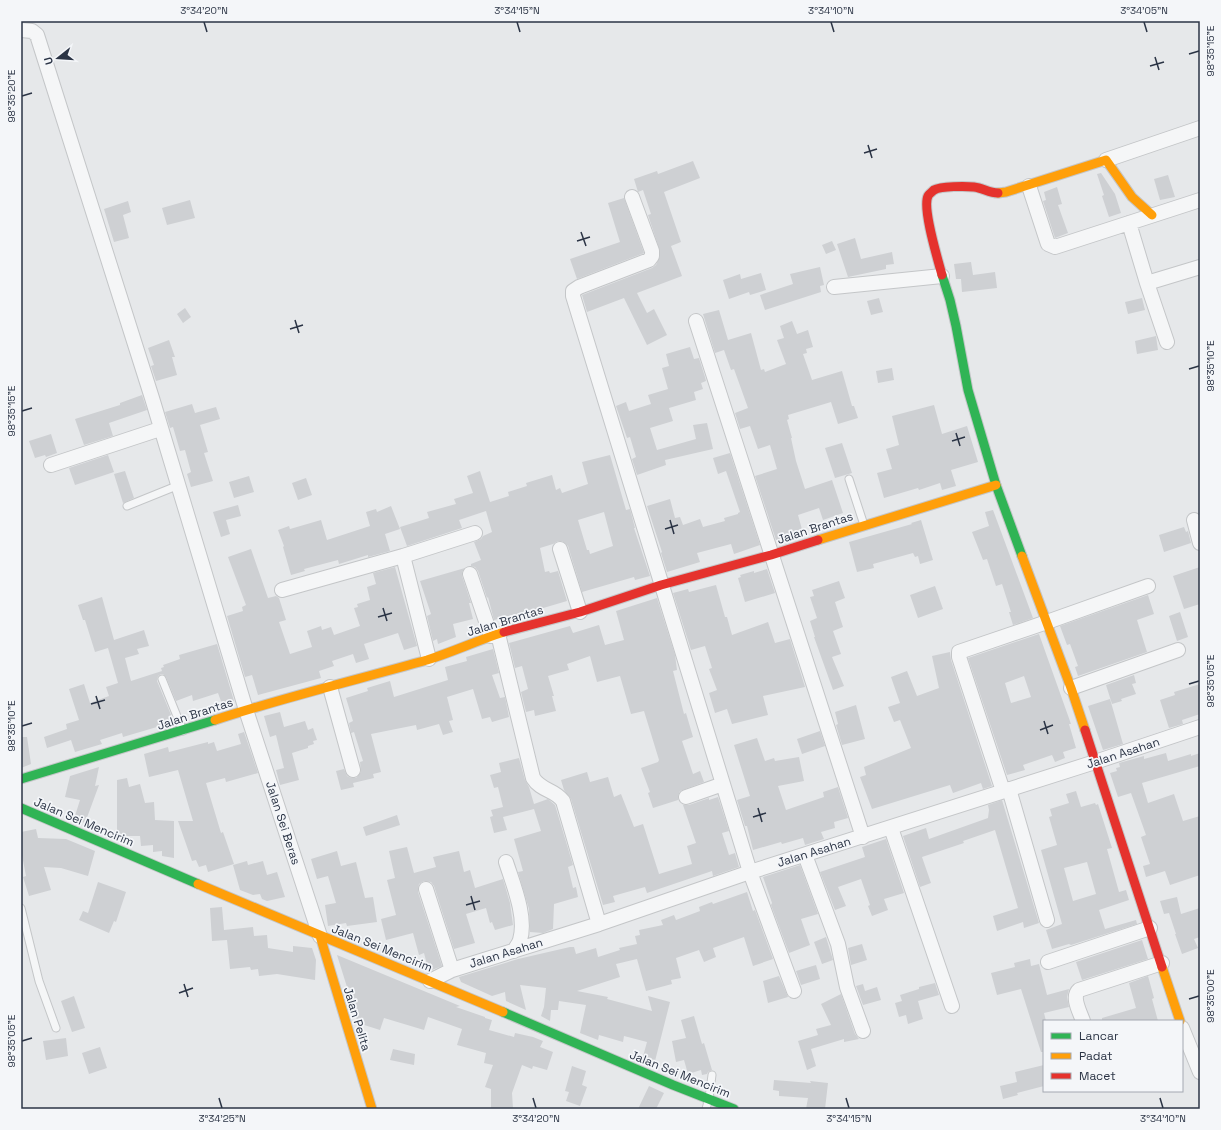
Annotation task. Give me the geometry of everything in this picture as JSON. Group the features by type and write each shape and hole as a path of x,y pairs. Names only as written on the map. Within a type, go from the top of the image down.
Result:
{"street":[{"name":"Jalan Sei Beras","path":"21,30 32,31 37,35 160,429 179,485 246,710 320,936"},
{"path":"1180,1020 1072,688 996,485 968,390 956,326 927,215 926,203 928,196 934,190 942,188 975,187 988,192 997,193 1029,186 1200,128"},
{"path":"1106,160 1131,196 1138,204 1152,215"},
{"path":"1029,186 1048,244 1052,246 1059,246 1200,200"},
{"path":"632,197 652,251 652,256 649,260 579,287 573,291 573,296 750,872 794,991"},
{"path":"1129,223 1167,342"},
{"path":"1147,283 1200,267"},
{"path":"834,286 942,276"},
{"path":"696,321 862,837"},
{"path":"51,465 160,429"},
{"name":"Jalan Brantas","path":"21,779 183,731 246,710 429,659 494,635 580,612 661,585 772,555 996,485"},
{"path":"1194,520 1200,543"},
{"path":"282,590 403,556 475,533"},
{"path":"560,549 580,612"},
{"path":"403,556 429,659"},
{"path":"470,574 494,635 533,778 537,784 558,794 563,801 599,924"},
{"path":"1047,920 1006,790 958,654 962,651 1148,586"},
{"path":"1072,688 1178,650"},
{"path":"330,686 353,770"},
{"name":"Jalan Asahan","path":"430,981 452,970 599,924 750,872 891,828 1200,727"},
{"path":"686,797 723,784"},
{"name":"Jalan Sei Mencirim","path":"21,808 320,936 430,981 673,1085 734,1109"},
{"path":"891,828 952,1006"},
{"path":"805,855 838,944 847,987 863,1031"},
{"path":"506,862 520,902 522,931 520,941 514,951"},
{"path":"426,889 452,970"},
{"path":"1048,962 1150,928"},
{"name":"Jalan Pelita","path":"320,936 372,1109"},
{"path":"1082,1020 1075,997 1076,992 1162,963"},
{"path":"1183,1030 1200,1072"}],"lane":[{"path":"849,479 864,525"},
{"path":"127,506 179,485"},
{"path":"162,679 183,731"},
{"path":"21,908 39,981 56,1028"},
{"path":"706,1109 712,1075"}],"building":[{"path":"693,161 700,178 664,192 681,242 671,246 682,276 637,293 647,313 654,309 667,335 647,345 624,298 587,312 582,295 652,268 656,265 660,256 660,251 648,215 651,214 643,190 638,192 634,179 657,171 658,174"},
{"path":"1101,173 1115,194 1121,213 1109,217 1097,174"},
{"path":"1168,175 1175,197 1160,200 1154,179"},
{"path":"1057,187 1062,204 1058,205 1068,233 1055,238 1043,201 1046,200 1044,192"},
{"path":"624,198 644,253 577,279 570,259 620,242 608,203"},
{"path":"190,200 195,218 167,225 162,208"},
{"path":"128,201 131,212 123,215 129,238 114,242 104,209"},
{"path":"855,238 861,259 892,252 894,264 886,265 886,269 848,277 837,244"},
{"path":"832,241 836,250 826,254 822,245"},
{"path":"971,262 973,275 995,272 997,288 962,292 961,279 956,279 954,264"},
{"path":"820,267 824,285 820,286 821,292 765,310 760,295 793,284 790,274"},
{"path":"761,273 766,290 750,295 749,292 729,299 723,280 740,274 741,279"},
{"path":"879,298 883,312 871,315 867,301"},
{"path":"1142,298 1145,310 1128,314 1125,302"},
{"path":"185,308 191,317 183,323 177,314"},
{"path":"719,310 728,340 751,333 761,370 764,369 765,372 786,364 777,340 784,338 780,326 792,321 797,334 808,330 813,347 806,349 807,353 803,354 812,380 842,371 852,406 854,406 858,418 838,424 831,402 788,415 789,419 787,420 796,461 805,489 832,480 843,513 823,520 819,508 798,515 803,533 778,541 776,540 755,476 777,469 770,445 758,449 750,426 740,429 735,413 748,408 734,369 731,370 724,350 715,353 703,314"},
{"path":"1156,336 1158,350 1137,354 1135,341"},
{"path":"169,340 175,357 172,357 177,375 156,381 151,366 154,365 148,348"},
{"path":"690,347 694,359 699,358 705,377 706,381 701,383 703,389 694,392 696,400 669,408 673,421 650,428 657,450 696,439 693,425 707,423 713,449 665,460 666,465 637,475 632,459 636,457 630,437 627,438 616,406 626,402 629,411 651,404 648,395 668,389 662,368 669,366 666,354"},
{"path":"892,368 894,380 878,383 876,371"},
{"path":"142,395 147,410 109,423 113,436 84,445 75,419 120,405 120,403"},
{"path":"192,404 195,413 216,407 220,419 200,425 208,452 204,453 213,481 191,487 187,474 191,472 185,450 180,451 173,427 170,428 165,412"},
{"path":"934,405 942,434 967,426 978,462 951,470 956,486 942,490 940,483 919,490 918,488 884,498 877,473 892,469 886,449 899,445 892,416"},
{"path":"51,434 57,453 46,457 45,455 35,458 29,441"},
{"path":"842,443 852,473 835,478 825,448"},
{"path":"730,453 760,545 734,554 731,544 697,553 700,562 667,572 647,506 670,499 675,518 680,517 683,525 700,519 703,527 725,521 724,518 738,514 740,512 726,471 718,474 713,458"},
{"path":"108,455 114,472 75,485 69,468"},
{"path":"610,455 626,510 630,509 634,528 650,576 635,580 634,577 582,592 568,546 562,541 558,541 540,548 545,572 549,571 550,573 558,571 567,601 516,616 516,614 494,620 488,597 487,598 478,571 475,567 471,566 471,564 481,560 474,542 492,532 486,511 459,520 462,528 407,546 400,527 429,518 427,512 456,504 454,499 473,493 467,476 480,471 490,502 509,496 508,492 527,486 526,483 552,475 556,490 560,488 562,493 588,484 582,462","holes":["604,512 613,546 590,554 589,550 587,550 578,520"]},
{"path":"125,471 134,498 123,503 114,474"},
{"path":"249,476 254,492 234,498 229,482"},
{"path":"306,478 312,495 298,500 292,483"},
{"path":"238,505 241,516 226,520 230,534 221,537 213,512"},
{"path":"391,506 400,529 385,534 390,551 368,557 368,555 339,564 338,560 304,569 305,571 291,575 283,547 284,546 278,530 289,526 290,529 321,520 327,540 370,526 366,512 376,509 377,512"},
{"path":"993,510 1033,618 1013,625 1009,612 1011,612 1002,584 996,586 987,559 983,560 972,532 989,526 985,512"},
{"path":"921,520 933,560 920,564 918,556 915,557 913,553 873,564 874,568 857,572 849,542"},
{"path":"1184,527 1186,532 1188,531 1191,543 1164,552 1159,535"},
{"path":"251,549 268,598 276,596 279,598 286,620 279,622 290,654 312,647 307,631 321,626 322,630 331,627 334,635 360,626 354,608 358,607 357,604 370,600 367,587 376,584 373,573 395,567 417,646 404,650 398,633 364,644 369,659 356,663 353,654 332,661 334,666 319,671 321,678 258,695 252,675 245,677 227,616 243,611 242,607 246,605 228,557"},
{"path":"1200,567 1200,604 1184,609 1173,576"},
{"path":"465,568 462,572 462,576 471,603 469,603 473,619 453,624 456,637 438,644 437,639 433,641 427,616 431,614 420,581"},
{"path":"767,569 775,593 745,602 738,578 741,577 740,575"},
{"path":"839,581 845,598 835,602 843,627 833,631 841,654 832,657 844,686 833,690 814,637 810,621 817,618 810,597 814,596 812,590"},
{"path":"716,585 732,635 768,622 775,643 790,639 805,687 763,696 768,715 732,724 727,709 715,713 709,693 717,690 709,669 712,668 705,646 691,650 673,593 688,589 689,592"},
{"path":"935,586 943,609 918,618 910,595"},
{"path":"1148,595 1154,614 1137,620 1147,652 1078,676 1075,667 1078,666 1070,644 1067,645 1060,626"},
{"path":"102,597 114,640 144,630 149,646 137,649 139,654 125,658 131,681 162,671 161,668 164,667 163,665 180,659 179,655 217,644 234,701 222,704 218,693 193,701 192,695 176,701 166,677 161,674 158,676 157,681 174,722 123,737 122,733 100,740 102,744 75,752 71,740 47,748 44,737 67,729 66,724 79,720 69,689 84,684 90,703 109,696 106,687 118,683 108,648 95,652 85,620 83,620 78,605"},
{"path":"657,598 675,655 677,670 673,671 684,714 686,713 693,737 682,741 693,774 700,771 704,782 680,791 678,800 653,808 648,793 650,792 641,768 658,762 659,760 644,711 631,714 620,676 597,682 590,656 567,664 569,670 548,676 554,696 552,696 556,711 535,716 534,710 526,712 521,692 528,689 522,666 515,668 509,643 570,626 573,633 599,625 605,645 624,640 616,611"},
{"path":"1180,612 1188,637 1177,641 1169,616"},
{"path":"1039,634 1071,724 1069,724 1076,748 1063,752 1065,758 1055,762 1052,755 1023,765 1025,770 1007,775 968,658","holes":["1024,676 1031,697 1011,703 1005,683"]},
{"path":"493,649 499,673 492,675 500,698 505,697 509,717 492,722 490,717 482,719 473,689 447,697 453,720 449,721 453,732 443,735 439,724 417,730 416,725 371,734 381,772 373,774 374,778 353,783 354,787 341,790 336,771 344,769 347,776 356,778 361,772 360,762 363,761 354,732 351,733 349,723 353,721 346,698 368,691 367,688 390,681 394,697 448,680 445,667 467,661 466,657"},
{"path":"950,652 951,660 992,786 983,789 981,783 953,793 950,785 872,809 860,777 866,775 864,767 911,748 900,720 894,722 888,707 900,703 891,677 907,671 917,696 939,688 932,656"},
{"path":"1134,675 1136,683 1132,684 1136,694 1112,704 1106,685"},
{"path":"1200,684 1200,714 1182,720 1183,724 1169,728 1160,700 1175,695 1174,692"},
{"path":"1110,699 1123,744 1103,750 1088,706"},
{"path":"856,705 865,739 842,745 836,725 838,724 835,712"},
{"path":"280,712 284,727 305,721 308,730 313,728 317,740 313,741 314,744 308,746 308,748 292,753 299,780 280,785 276,770 284,768 276,735 270,737 264,716"},
{"path":"820,731 825,746 802,754 797,739"},
{"path":"244,732 258,773 226,782 225,778 206,783 221,833 223,832 234,864 208,872 206,865 199,867 196,860 192,861 178,821 193,821 178,770 149,777 144,754 168,747 169,752 208,742 208,744 214,742 217,751 241,744 238,734"},
{"path":"21,737 27,737 31,764 21,768"},
{"path":"757,738 765,761 774,758 775,761 799,757 804,781 778,786 786,810 824,797 823,792 838,787 848,818 834,822 835,828 821,832 824,839 805,845 803,838 782,844 781,842 753,850 747,826 745,826 737,800 750,796 734,745"},
{"path":"1166,753 1168,761 1191,754 1191,756 1200,753 1200,766 1142,783 1148,803 1174,794 1183,821 1200,816 1200,875 1170,885 1165,871 1146,877 1143,866 1150,864 1141,837 1146,835 1131,793 1118,797 1110,773 1117,771 1116,768 1120,767 1119,763 1144,756 1144,759"},
{"path":"519,758 534,804 548,799 555,805 573,865 568,867 573,888 576,887 578,897 554,904 553,929 543,933 530,932 529,909 518,872 523,871 514,839 541,831 534,809 503,817 507,830 494,833 490,817 493,816 491,810 503,807 498,787 494,788 490,775 501,772 499,763"},
{"path":"99,767 95,786 99,785 85,823 74,819 80,800 65,797 70,776"},
{"path":"587,772 590,782 608,777 614,797 621,794 634,827 643,824 659,874 692,864 687,846 696,843 683,805 689,805 709,798 709,800 718,797 729,831 722,833 729,855 735,853 739,867 713,876 712,871 647,893 645,887 613,896 615,902 603,905 571,799 564,790 561,780"},
{"path":"127,778 129,787 140,784 145,803 154,802 155,820 174,821 174,858 162,856 162,851 153,852 153,845 141,846 140,836 117,836 117,780"},
{"path":"1076,791 1081,807 1095,803 1096,805 1098,804 1112,848 1107,849 1119,892 1126,890 1129,900 1099,910 1105,929 1136,920 1137,924 1071,945 1069,944 1052,949 1046,930 1062,924 1041,850 1057,845 1049,817 1052,816 1050,809 1069,803 1066,794","holes":["1087,862 1096,894 1073,901 1064,868"]},
{"path":"1002,800 1039,923 1024,928 1023,922 997,931 993,916 1018,908 995,830 963,841 964,843 922,857 931,883 920,887 903,836 926,828 929,839 988,818 988,805"},
{"path":"397,815 400,825 366,836 363,827"},
{"path":"36,829 38,838 66,839 95,851 88,876 61,868 44,867 51,890 29,896 23,877 26,876 21,850 21,832"},
{"path":"886,839 904,893 884,899 888,910 872,916 868,906 870,905 861,879 838,887 846,906 835,910 820,872 865,857 862,847"},
{"path":"407,847 414,873 436,867 433,857 459,851 464,872 470,870 475,888 503,879 510,903 513,925 495,930 492,922 490,923 486,908 466,914 475,943 454,949 434,886 431,882 424,881 419,884 418,892 442,966 432,970 428,968 424,953 419,955 413,933 386,940 381,919 396,915 387,880 395,878 389,851"},
{"path":"337,851 341,866 356,862 365,898 373,897 377,922 347,926 346,923 328,926 325,905 336,903 328,876 317,879 311,859"},
{"path":"247,861 248,865 263,861 267,875 277,872 285,897 267,901 262,899 260,894 253,895 240,890 233,865"},
{"path":"800,865 818,914 801,919 810,945 789,953 771,905 772,903 763,877"},
{"path":"98,882 126,892 116,922 114,921 109,933 79,920 83,911 88,913"},
{"path":"747,892 753,911 755,910 773,959 753,966 744,937 713,948 716,957 704,962 699,950 676,958 681,978 671,980 672,984 646,991 637,959 616,964 620,977 577,991 608,997 607,999 652,1011 648,996 670,1002 654,1065 642,1060 647,1042 624,1036 623,1042 599,1035 598,1040 580,1033 586,1005 559,1001 558,1010 551,1010 550,1021 541,1016 544,1007 546,988 520,985 526,1010 506,1001 505,992 492,996 461,982 459,977 518,959 570,947 574,947 576,954 596,948 598,957 620,950 619,948 637,944 635,936 640,935 639,930 663,925 661,920 674,915 676,920 700,911 699,907 712,902 713,904"},
{"path":"1177,897 1181,914 1200,908 1200,937 1194,939 1198,948 1182,954 1169,913 1164,914 1160,901"},
{"path":"222,907 224,930 253,927 254,936 267,935 268,948 293,952 293,946 312,948 316,960 315,980 277,974 259,976 258,969 251,970 250,967 230,969 227,940 212,941 210,908"},
{"path":"826,937 833,960 822,964 814,942"},
{"path":"1142,940 1148,959 1082,980 1076,962"},
{"path":"862,944 867,960 851,965 848,948"},
{"path":"337,955 460,1006 456,1007 492,1020 489,1030 514,1037 515,1033 543,1041 540,1047 553,1052 547,1070 533,1066 532,1069 522,1065 512,1093 513,1109 491,1109 491,1089 485,1087 493,1065 484,1063 486,1053 457,1045 462,1029 428,1017 424,1030 384,1018 380,1030 358,1023 353,1008 356,1001 351,999 349,994 350,988 347,987"},
{"path":"1030,959 1031,966 1039,964 1047,995 1069,989 1067,997 1069,1007 1044,1013 1046,1020 1043,1020 1043,1052 1041,1052 1021,989 997,995 991,973 1015,967 1014,963"},
{"path":"816,965 820,979 801,985 796,971"},
{"path":"779,976 788,997 768,1003 763,981"},
{"path":"1148,976 1158,1020 1102,1020 1102,1018 1136,1008 1129,983"},
{"path":"935,983 939,995 918,1001 923,1019 908,1024 906,1015 899,1017 895,1003 902,1001 900,995 919,989 919,987"},
{"path":"863,984 865,991 877,987 881,1000 863,1005 856,986"},
{"path":"841,994 855,1034 859,1039 844,1042 844,1039 811,1049 816,1066 807,1070 798,1041 818,1035 816,1029 831,1025 821,1004"},
{"path":"74,996 85,1028 72,1032 61,1001"},
{"path":"694,1016 702,1044 704,1043 712,1070 707,1074 702,1075 701,1070 688,1074 684,1060 676,1062 672,1041 686,1038 681,1020"},
{"path":"66,1038 68,1056 46,1060 43,1041"},
{"path":"100,1047 107,1068 89,1074 82,1053"},
{"path":"393,1049 415,1054 414,1065 390,1060"},
{"path":"1043,1065 1043,1086 1017,1093 1018,1095 1003,1099 1000,1086 1017,1082 1015,1072"},
{"path":"572,1066 586,1071 582,1085 587,1087 580,1106 566,1101 569,1092 565,1091"},
{"path":"774,1080 828,1083 825,1109 806,1109 808,1098 779,1096 779,1091 773,1090"},
{"path":"649,1086 664,1093 656,1109 638,1109"}],"traffic: fast":[{"path":"942,275 956,326 968,390 996,485 1022,556"},
{"path":"21,779 215,720"},
{"path":"21,808 198,884"},
{"path":"503,1012 673,1085 734,1109"}],"traffic: slow":[{"path":"998,193 1006,192 1106,160 1132,197 1152,215"},
{"path":"818,540 996,485"},
{"path":"1022,556 1085,730"},
{"path":"215,720 294,696 427,660 504,632"},
{"path":"198,884 503,1012"},
{"path":"320,936 372,1109"},
{"path":"1162,967 1180,1020"}],"traffic: jam":[{"path":"942,275 934,247 927,211 929,195 937,189 965,186 998,193"},
{"path":"504,632 580,612 661,585 771,555 818,540"},
{"path":"1085,730 1162,967"}]}
